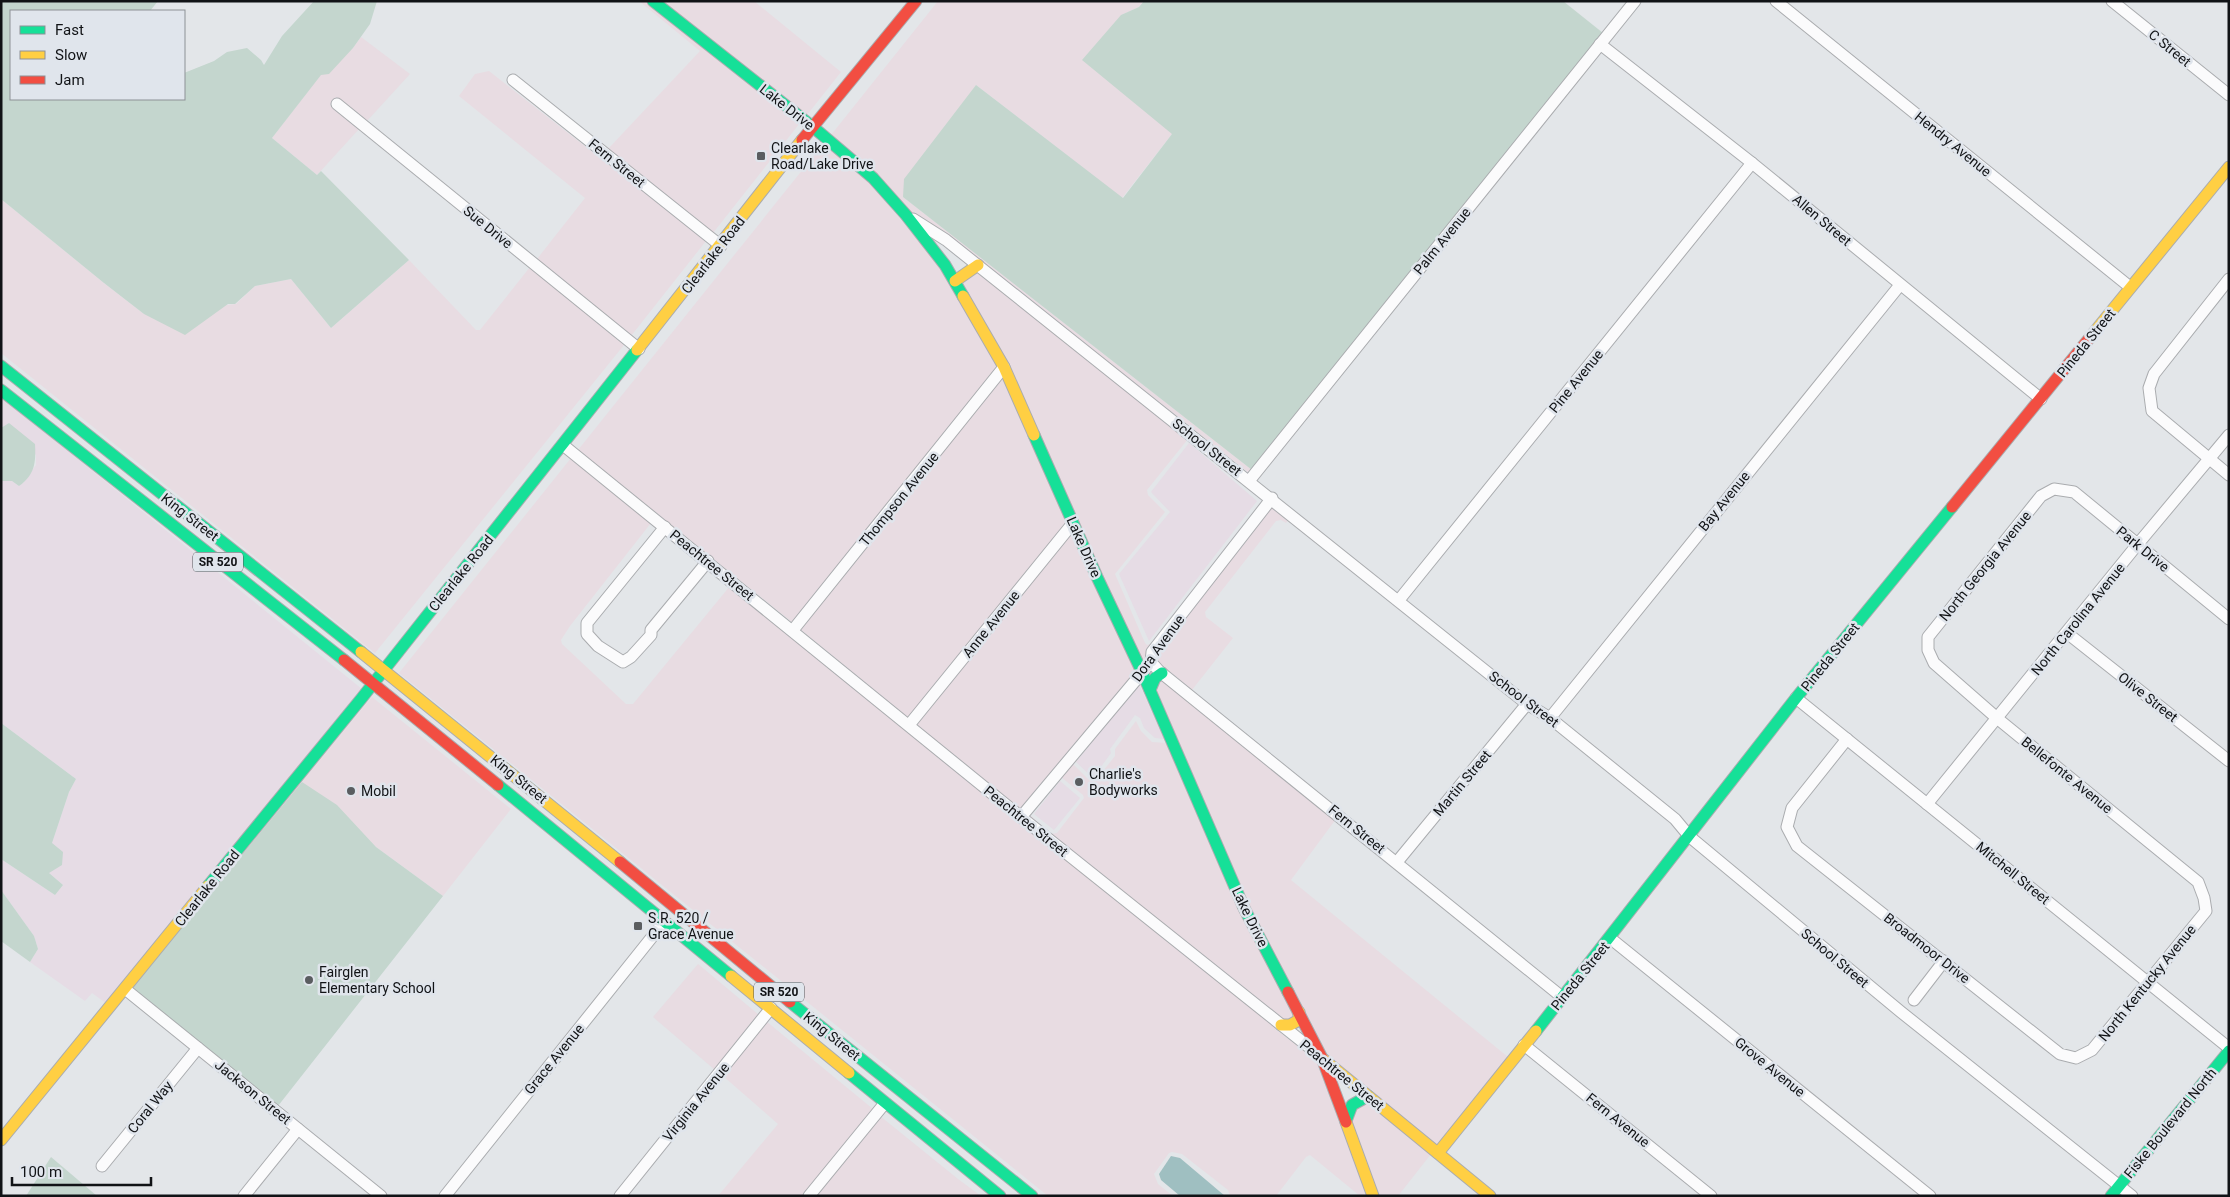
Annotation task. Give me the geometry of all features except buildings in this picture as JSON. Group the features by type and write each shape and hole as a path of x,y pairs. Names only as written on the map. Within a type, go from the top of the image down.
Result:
{"main road":[{"name":"Lake Drive","path":"653,1 813,127 873,178 906,215 945,265 1004,367 1150,690 1244,908 1322,1058 1373,1196"},
{"name":"Clearlake Road","path":"1,1140 373,683 721,246 813,127 916,1"},
{"name":"Pineda Street","path":"1438,1153 1690,837 1796,698 2229,167"},
{"path":"954,281 978,265"},
{"name":"King Street","path":"1,366 384,669 908,1098 1032,1196"},
{"path":"1,381 67,433 82,440 94,441"},
{"name":"King Street","path":"1,390 373,683 1000,1196"},
{"path":"170,524 181,509"},
{"path":"1150,690 1155,678 1162,673"},
{"path":"641,903 653,902 764,991 782,994"},
{"path":"771,1008 782,1006 901,1100 908,1098"},
{"path":"1281,1025 1288,1026 1299,1020 1299,1012"},
{"name":"Fiske Boulevard North","path":"2111,1196 2229,1050"},
{"name":"Peachtree Street","path":"1322,1058 1490,1196"},
{"path":"1346,1122 1349,1107 1357,1100 1368,1096"}],"street":[{"name":"Palm Avenue","path":"1249,480 1635,1"},
{"name":"Hendry Avenue","path":"1776,1 2130,287"},
{"name":"C Street","path":"2112,1 2229,94"},
{"name":"Allen Street","path":"1600,44 1752,162 2041,399"},
{"name":"Fern Street","path":"513,80 721,246"},
{"name":"Sue Drive","path":"337,104 639,349"},
{"name":"Pine Avenue","path":"1400,600 1752,162"},
{"name":"School Street","path":"906,215 946,240 1400,600 1527,704 1550,718 1675,819 1690,837 1901,1012 2132,1196"},
{"path":"2229,279 2154,374 2149,388 2152,411 2229,475"},
{"name":"Bay Avenue","path":"1550,718 1900,285"},
{"name":"Thompson Avenue","path":"793,630 1004,367"},
{"name":"North Carolina Avenue","path":"1927,804 1998,719 2137,545 2229,435"},
{"name":"Peachtree Street","path":"563,445 1021,817 1322,1058"},
{"name":"Park Drive","path":"2054,489 2074,492 2229,619"},
{"name":"North Georgia Avenue","path":"1928,650 1928,637 2041,496 2054,489"},
{"name":"Dora Avenue","path":"1021,817 1151,662 1152,652 1272,498"},
{"name":"Anne Avenue","path":"909,725 1073,523"},
{"path":"665,527 587,623 587,634 598,646 623,662 631,658 650,635 650,630 708,562"},
{"name":"Olive Street","path":"2067,633 2229,761"},
{"name":"Bellefonte Avenue","path":"1928,650 1934,663 1998,719 2198,882 2204,898"},
{"name":"Fern Street","path":"1151,662 1162,673 1562,997"},
{"name":"Mitchell Street","path":"1796,698 2149,983 2229,1050"},
{"name":"Martin Street","path":"1397,862 1527,704"},
{"name":"Broadmoor Drive","path":"1847,739 1792,808 1787,827 1798,846 2060,1054 2076,1058"},
{"name":"North Kentucky Avenue","path":"2076,1058 2092,1050 2149,983 2206,911 2204,898"},
{"name":"Grace Avenue","path":"445,1196 664,922"},
{"name":"Grove Avenue","path":"1610,938 1930,1196"},
{"path":"1914,1000 1944,961"},
{"name":"Jackson Street","path":"125,989 381,1196"},
{"name":"Virginia Avenue","path":"620,1196 771,1008"},
{"name":"Fern Avenue","path":"1524,1045 1711,1196"},
{"name":"Coral Way","path":"102,1166 198,1048"},
{"path":"809,1196 885,1103"},
{"path":"244,1196 298,1129"}],"shaded area":[{"path":"1,1 158,1 151,10 10,10 10,100 185,100 185,73 214,61 227,52 247,48 264,65 282,36 314,1 377,1 370,24 353,48 329,74 321,75 272,138 317,175 321,171 409,260 331,328 291,279 255,286 235,304 228,304 185,335 144,314 1,199"},
{"path":"639,1 644,1 800,123 713,233 608,149 700,51"},
{"path":"661,1 754,1 841,72 807,115"},
{"path":"938,1 1144,1 1139,7 1121,15 1172,134 1122,198 976,85 903,197 1252,470 1249,473 978,259 910,211 831,135"},
{"path":"1144,1 1563,1 1603,33 1252,470 903,197 904,179 976,85 1123,198 1172,134 1082,60 1121,15 1139,7"},
{"path":"361,37 410,74 367,121 336,97 330,105 359,129 317,175 272,138 321,74 353,48"},
{"path":"489,71 706,241 631,336 537,259 585,198 459,96 475,74"},
{"path":"824,143 869,182 941,268 998,367 793,623 578,450"},
{"path":"1,199 144,314 236,304 255,286 291,279 331,328 409,260 476,330 480,330 530,267 624,345 375,653 1,353"},
{"path":"977,271 1188,439 1147,490 1148,495 1165,512 1115,574 1145,643 1147,645 1153,643 1144,662 961,282"},
{"path":"1003,377 1067,522 908,718 800,629"},
{"path":"1,397 362,689 107,1004 92,993 85,1001 30,962 38,949 34,936 1,890 1,859 55,895 63,885 49,873 52,843 69,792 76,779 1,723 1,481 12,481 19,486 36,465 36,455 9,423 1,428"},
{"path":"9,423 35,444 33,468 28,477 19,486 12,481 1,481 1,428"},
{"path":"1189,443 1257,501 1149,641 1119,574 1170,512 1151,492"},
{"path":"571,458 651,523 561,640 562,644 626,704 633,704 730,586 1275,1027 1275,1029 1318,1061 1368,1196 1360,1196 1310,1155 1306,1157 1276,1196 1230,1196 1228,1190 1182,1154 1172,1152 1169,1153 1154,1174 1158,1184 1173,1196 1048,1196 399,673"},
{"path":"1272,506 1289,519 1286,523 1281,520 1276,521 1205,612 1206,617 1233,638 1192,690 1156,660 1157,654"},
{"path":"1072,532 1136,672 1021,810 916,724"},
{"path":"1162,679 1336,819 1291,880 1508,1057 1437,1146 1373,1093 1372,1089 1370,1090 1327,1055 1249,905 1155,689"},
{"path":"1139,684 1164,739 1155,738 1144,728 1140,718 1135,715 1110,749 1111,753 1093,778 1076,762"},
{"path":"372,697 511,809 443,896 376,847 302,782"},
{"path":"1136,721 1141,731 1152,742 1166,743 1294,1018 1283,1020 1051,834 1057,833 1084,798 1083,795 1061,777 1072,763 1090,781 1095,781 1115,756 1115,749"},
{"path":"1,723 76,779 69,792 52,843 63,852 62,865 49,873 63,885 55,895 1,859"},
{"path":"1060,781 1080,798 1054,830 1034,814"},
{"path":"302,782 337,805 376,847 443,896 278,1106 132,988"},
{"path":"1030,815 1048,831 1029,816"},
{"path":"1,890 34,936 38,949 30,962 1,941"},
{"path":"698,964 759,1015 715,1070 653,1017"},
{"path":"766,1021 873,1109 803,1196 718,1196 778,1124 723,1076"},
{"path":"1367,1102 1431,1154 1398,1196 1379,1196 1351,1121 1354,1109"},
{"path":"880,1116 958,1179 981,1196 815,1196"},
{"path":"51,1157 97,1196 26,1196"}],"water":[{"path":"1171,1156 1180,1158 1225,1196 1180,1196 1161,1180 1159,1174"}],"traffic: fast":[{"path":"653,1 813,127 873,178 906,215 945,265 963,296"},
{"path":"208,886 361,699 637,350"},
{"path":"1,366 361,652"},
{"path":"1,390 344,660"},
{"path":"1034,435 1097,577 1142,672 1244,908 1288,992"},
{"path":"1536,1031 1796,698 1952,507"},
{"path":"1150,690 1155,678 1162,673"},
{"path":"498,785 731,976"},
{"path":"790,1002 1032,1196"},
{"path":"2111,1196 2229,1051"},
{"path":"849,1073 1000,1196"},
{"path":"1346,1121 1352,1105 1368,1096"}],"traffic: slow":[{"path":"637,350 802,140"},
{"path":"2092,335 2229,167"},
{"path":"955,281 978,265"},
{"path":"963,296 1004,367 1034,435"},
{"path":"361,652 620,862"},
{"path":"1,1140 208,886"},
{"path":"731,976 849,1073"},
{"path":"1281,1025 1290,1025 1299,1020 1299,1012"},
{"path":"1438,1153 1536,1031"},
{"path":"1323,1059 1490,1196"},
{"path":"1346,1122 1373,1196"}],"traffic: jam":[{"path":"802,140 916,1"},
{"path":"1952,507 2092,335"},
{"path":"344,660 498,785"},
{"path":"620,862 790,1002"},
{"path":"1288,992 1322,1058 1346,1122"}],"place":[{"name":"Clearlake Road/Lake Drive","path":"761,156"},
{"name":"Charlie's Bodyworks","path":"1079,782"},
{"name":"Mobil","path":"351,791"},
{"name":"S.R. 520 / Grace Avenue","path":"638,926"},
{"name":"Fairglen Elementary School","path":"309,980"}]}
